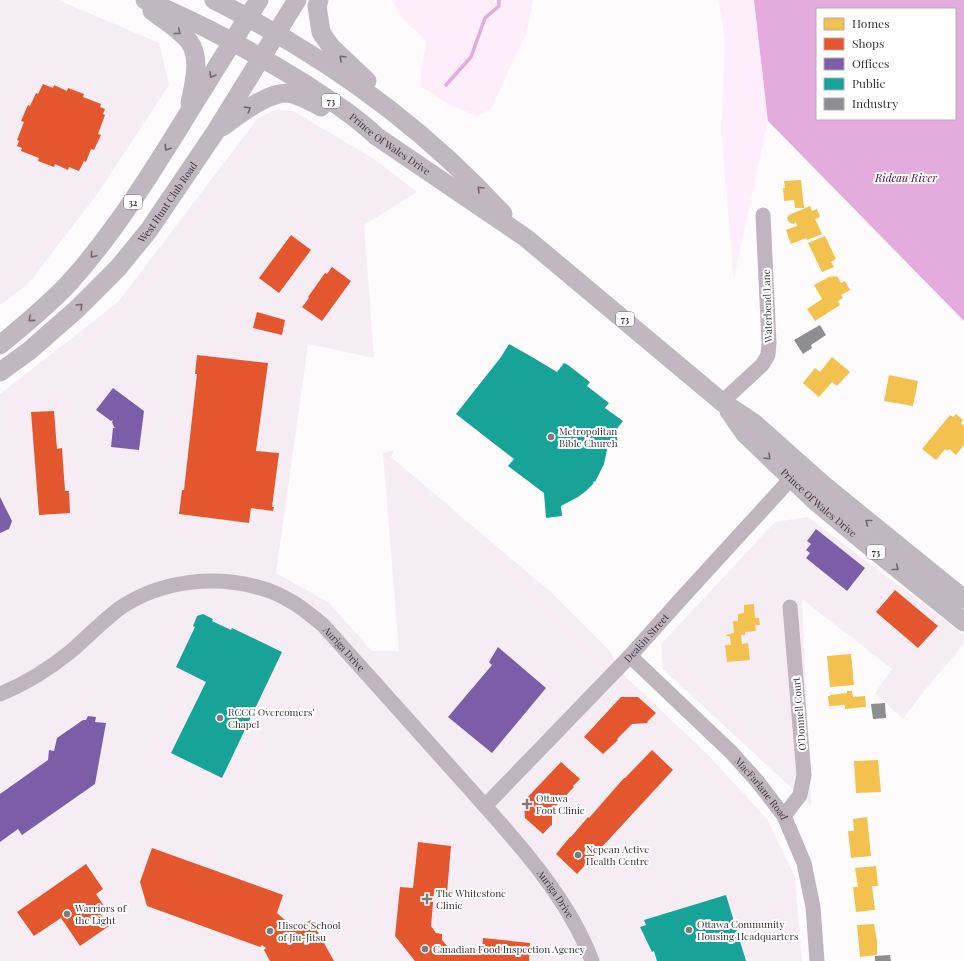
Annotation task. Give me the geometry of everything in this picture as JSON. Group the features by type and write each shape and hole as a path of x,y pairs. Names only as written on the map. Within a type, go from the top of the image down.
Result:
{"main road":[{"path":"136,0 189,41 195,54 196,65 188,115"},
{"name":"Prince Of Wales Drive","path":"145,0 192,21 261,57 336,104 363,124 376,136 526,238 722,402 754,423 797,472 815,501 863,542 964,622"},
{"name":"Prince Of Wales Drive","path":"214,0 248,17 312,55 399,116 481,190 526,238"},
{"name":"32","path":"0,345 70,283 109,236 188,115 232,41 259,0"},
{"name":"West Hunt Club Road","path":"0,372 10,366 57,328 118,268 148,230 216,131 297,0"},
{"path":"319,0 317,6 321,32 325,39 332,48 382,94 399,116"},
{"path":"216,131 250,107 276,95 287,93 299,96 376,136"},
{"path":"396,150 403,143 409,140 418,137 426,139"},
{"name":"Prince Of Wales Drive","path":"797,472 826,487 964,599"}],"street":[{"name":"Waterbend Lane","path":"722,402 762,365 768,355 769,342 763,215"},
{"name":"Deakin Street","path":"485,806 630,656 797,472"},
{"name":"Auriga Drive","path":"0,694 21,685 69,652 123,606 148,593 176,585 203,580 232,582 263,588 296,604 323,625 485,806 529,857 567,911 592,961"},
{"name":"O'Donnell Court","path":"784,816 800,795 804,775 790,607"},
{"name":"MacFarlane Road","path":"630,656 731,752 757,781 784,816 804,863 813,907 817,961"}],"shaded area":[{"path":"0,0 58,0 159,43 169,85 95,197 28,284 0,305"},
{"path":"391,0 533,0 527,31 491,109 478,116 448,104 420,86 426,41 403,19"},
{"path":"719,0 754,0 768,121 734,278 721,130 725,44"},
{"path":"275,110 293,111 374,159 417,192 364,225 374,358 308,344 276,573 328,602 372,651 399,651 383,453 394,450 391,457 553,594 608,649 625,676 708,755 767,819 795,877 802,961 0,961 0,394 118,302 258,118"},
{"path":"808,517 964,635 964,644 924,691 903,719 875,693 892,669 802,599 811,806 663,669 661,644 775,522"}],"water":[{"name":"Rideau River","path":"754,0 964,0 964,321 768,121"}],"building: Homes":[{"path":"801,180 804,208 795,208 794,200 784,201 784,181"},
{"path":"810,206 812,211 817,209 820,217 815,219 822,234 791,244 786,230 797,226 796,222 793,224 789,222 787,218 789,215"},
{"path":"825,236 836,259 831,262 834,267 822,272 808,243"},
{"path":"831,276 837,276 841,283 845,281 850,290 841,295 843,298 838,301 840,305 815,321 807,309 822,299 814,285"},
{"path":"832,357 850,372 837,386 832,382 819,397 803,383 815,368 820,372"},
{"path":"889,375 918,381 913,406 884,401"},
{"path":"956,414 963,420 961,423 964,426 964,445 956,455 949,449 947,451 945,449 936,460 922,449 950,415 953,417"},
{"path":"754,604 755,618 759,618 760,625 755,625 756,631 745,632 745,635 741,635 742,644 748,643 750,660 727,662 725,645 731,645 730,636 726,635 734,633 733,621 738,621 738,614 744,613 744,605"},
{"path":"851,654 854,685 830,687 827,656"},
{"path":"847,691 852,691 853,697 865,696 866,707 845,709 845,705 829,706 828,696 847,693"},
{"path":"878,760 881,792 856,793 854,761"},
{"path":"867,817 871,856 851,858 848,831 854,831 853,819"},
{"path":"876,866 878,886 872,886 875,910 856,912 853,887 858,887 855,868"},
{"path":"874,924 877,941 877,955 860,957 857,925"}],"building: Shops":[{"path":"43,84 53,88 54,85 67,91 68,88 84,94 83,97 101,104 100,107 105,109 103,114 105,115 98,134 101,135 94,150 91,149 86,162 84,161 79,171 69,167 68,170 55,164 54,167 38,161 39,158 21,151 22,148 17,146 19,141 17,140 24,122 21,121 28,105 30,106 36,93 38,94"},
{"path":"291,235 311,250 279,293 259,278"},
{"path":"332,267 351,281 322,321 302,307 325,273 327,274"},
{"path":"257,312 285,320 282,335 253,328"},
{"path":"197,355 268,363 256,451 279,453 272,507 274,507 273,511 251,508 249,523 179,514 182,490 184,490 197,374 195,374"},
{"path":"54,411 57,449 62,448 65,491 69,491 70,513 39,515 31,412"},
{"path":"895,590 938,626 918,648 876,612"},
{"path":"621,697 638,697 656,713 647,722 648,723 632,724 603,754 584,737"},
{"path":"652,750 673,770 577,874 556,854 624,778"},
{"path":"561,762 580,779 552,810 552,826 551,825 543,834 525,818 524,801"},
{"path":"418,842 451,846 447,893 434,892 431,926 436,933 442,934 442,940 448,947 482,950 483,938 530,943 529,961 415,961 395,936 400,887 413,888"},
{"path":"152,848 283,895 277,913 295,929 311,920 334,961 270,961 264,950 266,948 262,945 260,947 147,906 140,882"},
{"path":"86,864 103,889 96,894 104,906 98,910 109,926 80,946 61,918 34,936 17,912"}],"building: Offices":[{"path":"113,388 144,411 139,450 111,447 113,428 116,427 114,427 112,422 113,420 111,421 96,410"},
{"path":"0,497 12,521 9,529 0,533"},
{"path":"816,529 865,568 847,591 806,558 810,553 806,550 811,544 807,541"},
{"path":"498,647 546,688 492,753 448,717 492,665 489,662"},
{"path":"88,716 96,717 95,722 106,723 95,784 22,835 18,829 0,842 0,794 48,760 49,750 54,751 57,738 83,720 86,720"}],"building: Public":[{"name":"Metropolitan Bible Church","path":"509,344 557,372 564,363 568,365 590,382 587,386 609,403 605,408 623,421 616,430 618,444 608,445 604,464 595,482 594,481 586,491 578,497 561,506 562,516 546,518 544,493 508,466 514,459 456,414 501,357"},
{"name":"RCCG Overcomers' Chapel","path":"203,614 213,619 212,621 231,630 232,628 282,652 222,778 171,753 206,682 176,667 195,627 193,626 197,616"},
{"name":"Ottawa Community Housing Headquarters","path":"726,895 746,961 657,961 654,951 652,952 640,927 646,925 644,920"}],"building: Industry":[{"path":"820,325 826,335 811,345 812,348 803,354 794,340"},
{"path":"885,703 886,718 873,719 871,704"},
{"path":"890,955 891,961 875,961 875,956"}],"waterway":[{"path":"446,85 471,57 485,18 499,6 499,0"}],"place":[{"name":"Metropolitan Bible Church","path":"551,437"},
{"name":"RCCG Overcomers' Chapel","path":"220,718"},
{"name":"Ottawa Foot Clinic","path":"527,804"},
{"name":"Nepean Active Health Centre","path":"578,855"},
{"name":"The Whitestone Clinic","path":"427,899"},
{"name":"Warriors of the Light","path":"67,914"},
{"name":"Ottawa Community Housing Headquarters","path":"689,930"},
{"name":"Hiscoe School of Jiu-Jitsu","path":"270,931"},
{"name":"Canadian Food Inspection Agency","path":"425,949"}]}
